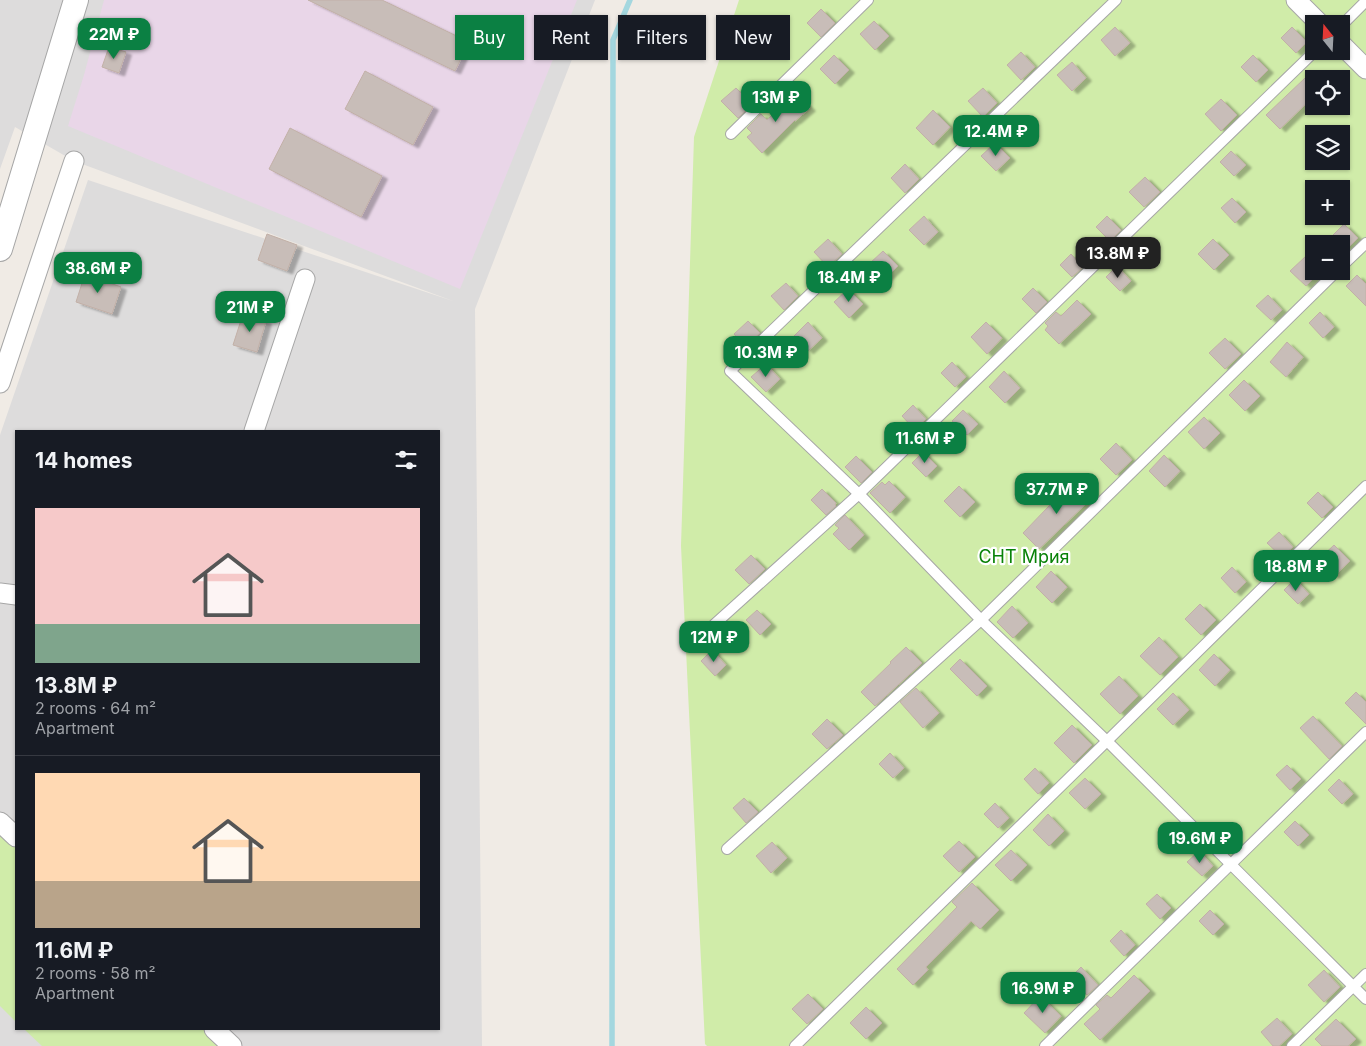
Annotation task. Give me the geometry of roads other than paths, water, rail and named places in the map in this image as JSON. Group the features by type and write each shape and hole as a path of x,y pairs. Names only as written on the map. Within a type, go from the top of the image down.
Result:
{"street":[{"path":"2,236 76,0"},
{"path":"1296,0 1311,15"},
{"path":"1350,53 1366,69"},
{"path":"0,383 74,161"},
{"path":"254,430 305,279"},
{"path":"0,594 15,595"},
{"path":"0,822 15,836"},
{"path":"215,1030 232,1046"}],"lane":[{"path":"731,134 868,0"},
{"path":"1116,0 730,371 859,494 981,620 1107,741 1366,999"},
{"path":"1350,17 1366,1"},
{"path":"707,631 859,494 1306,60"},
{"path":"1350,258 1366,243"},
{"path":"727,849 981,620 1328,280"},
{"path":"795,1046 1366,486"},
{"path":"1045,1046 1366,732"},
{"path":"1292,1046 1366,974"}],"waterway":[{"path":"612,1046 613,40 630,0"}],"park label":[{"name":"СНТ Мрия","path":"1024,556"}]}
